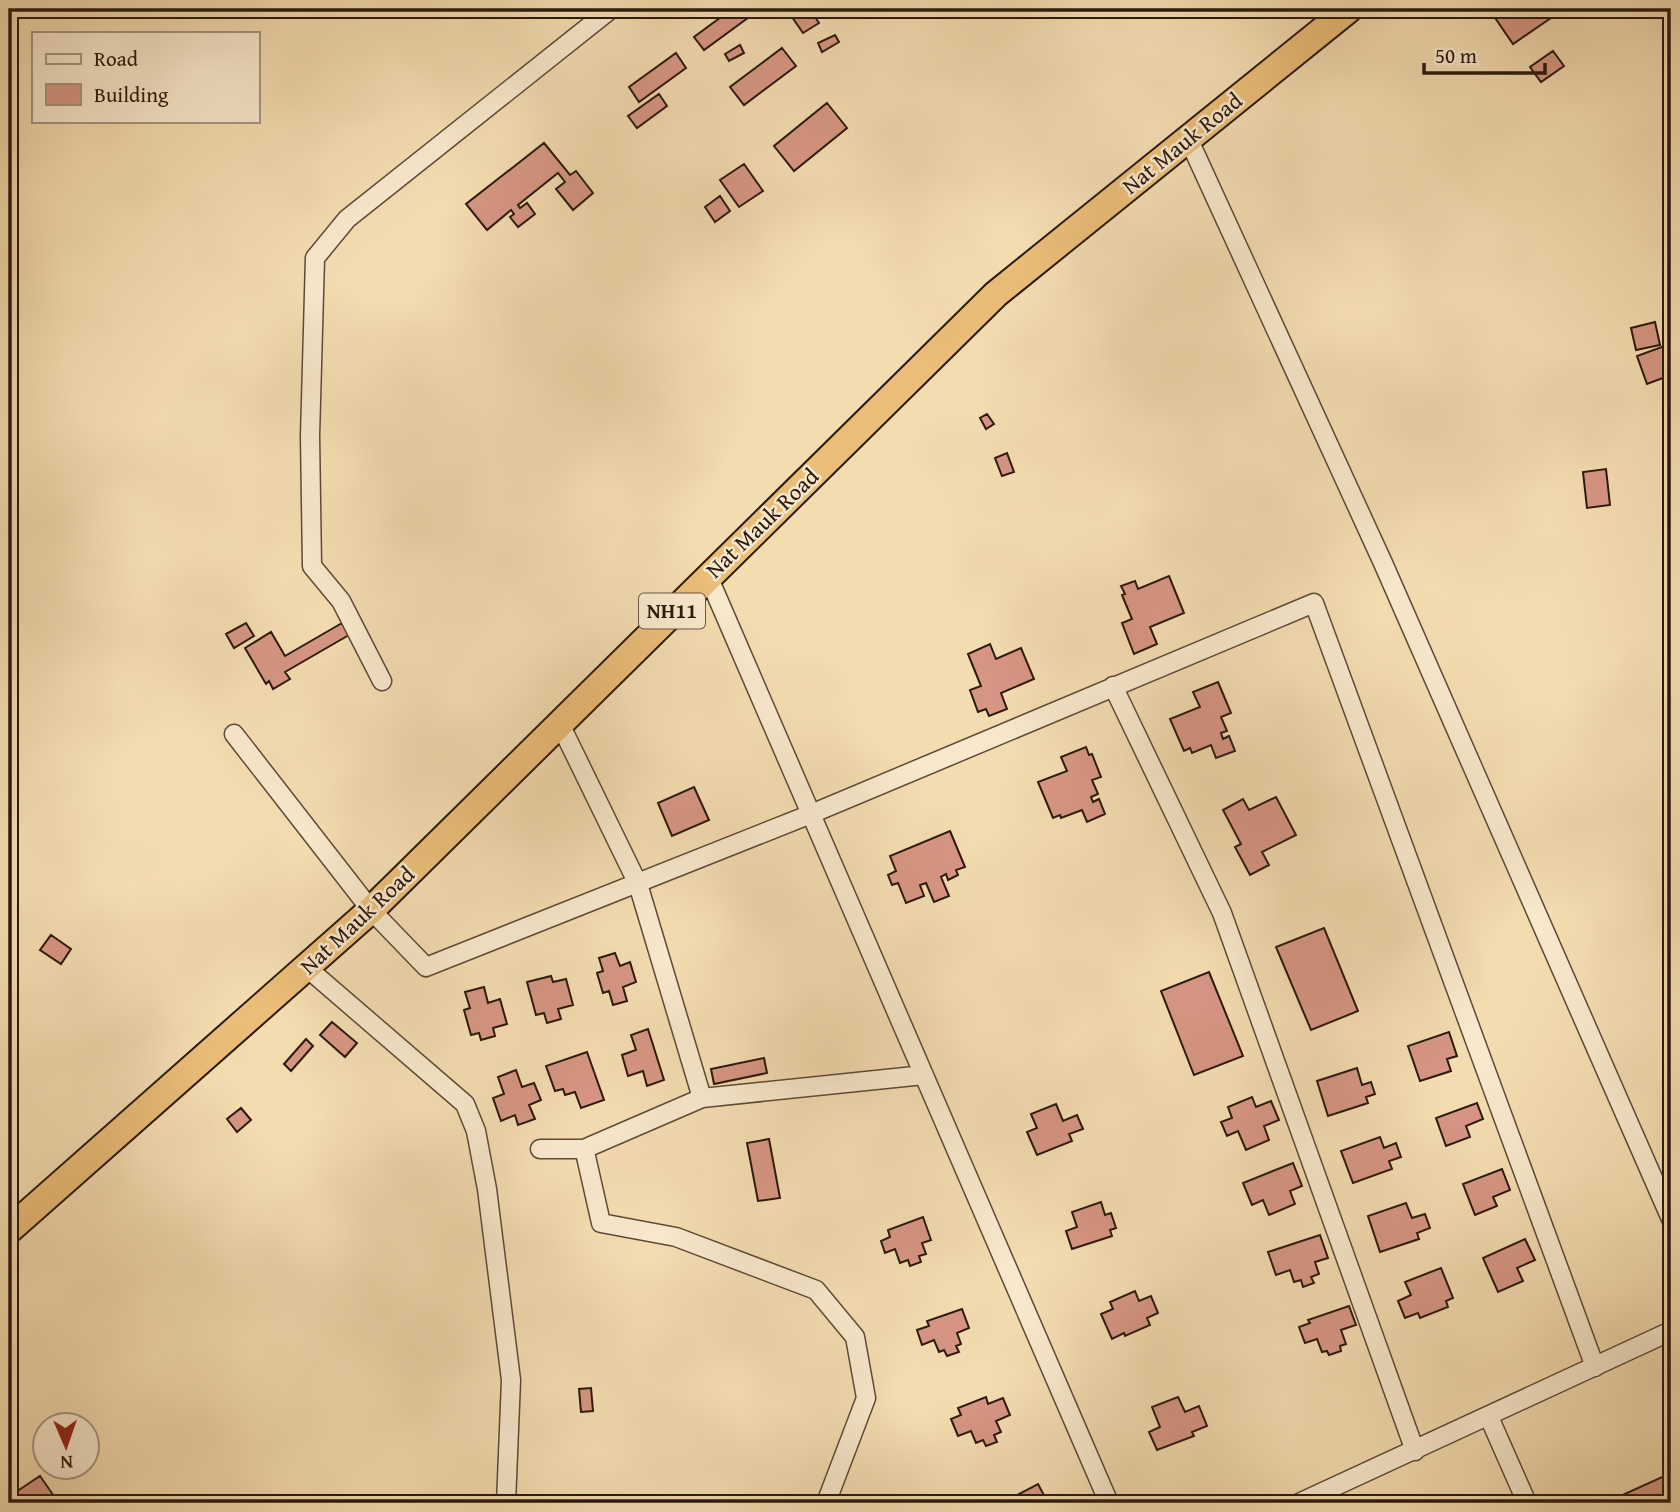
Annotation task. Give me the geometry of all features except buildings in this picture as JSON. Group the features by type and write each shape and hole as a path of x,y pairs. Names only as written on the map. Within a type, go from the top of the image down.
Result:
{"highway":[{"name":"Nat Mauk Road","path":"9,1230 371,910 996,294 1349,9"}],"street":[{"path":"382,681 341,601 313,566 310,436 315,258 347,219 611,9"},
{"path":"1188,138 1383,563 1671,1219"},
{"path":"708,576 1109,1503"},
{"path":"234,734 371,910 426,967 811,814 1314,603 1595,1367"},
{"path":"1112,686 1222,913 1415,1451"},
{"path":"560,724 638,884 702,1098"},
{"path":"306,967 466,1104 477,1131 511,1380 506,1503"},
{"path":"540,1149 584,1149 702,1098 924,1075"},
{"path":"584,1152 601,1223 676,1237 816,1290 855,1337 866,1398 826,1503"},
{"path":"1299,1503 1318,1499 1671,1331"},
{"path":"1489,1417 1527,1503"}]}
